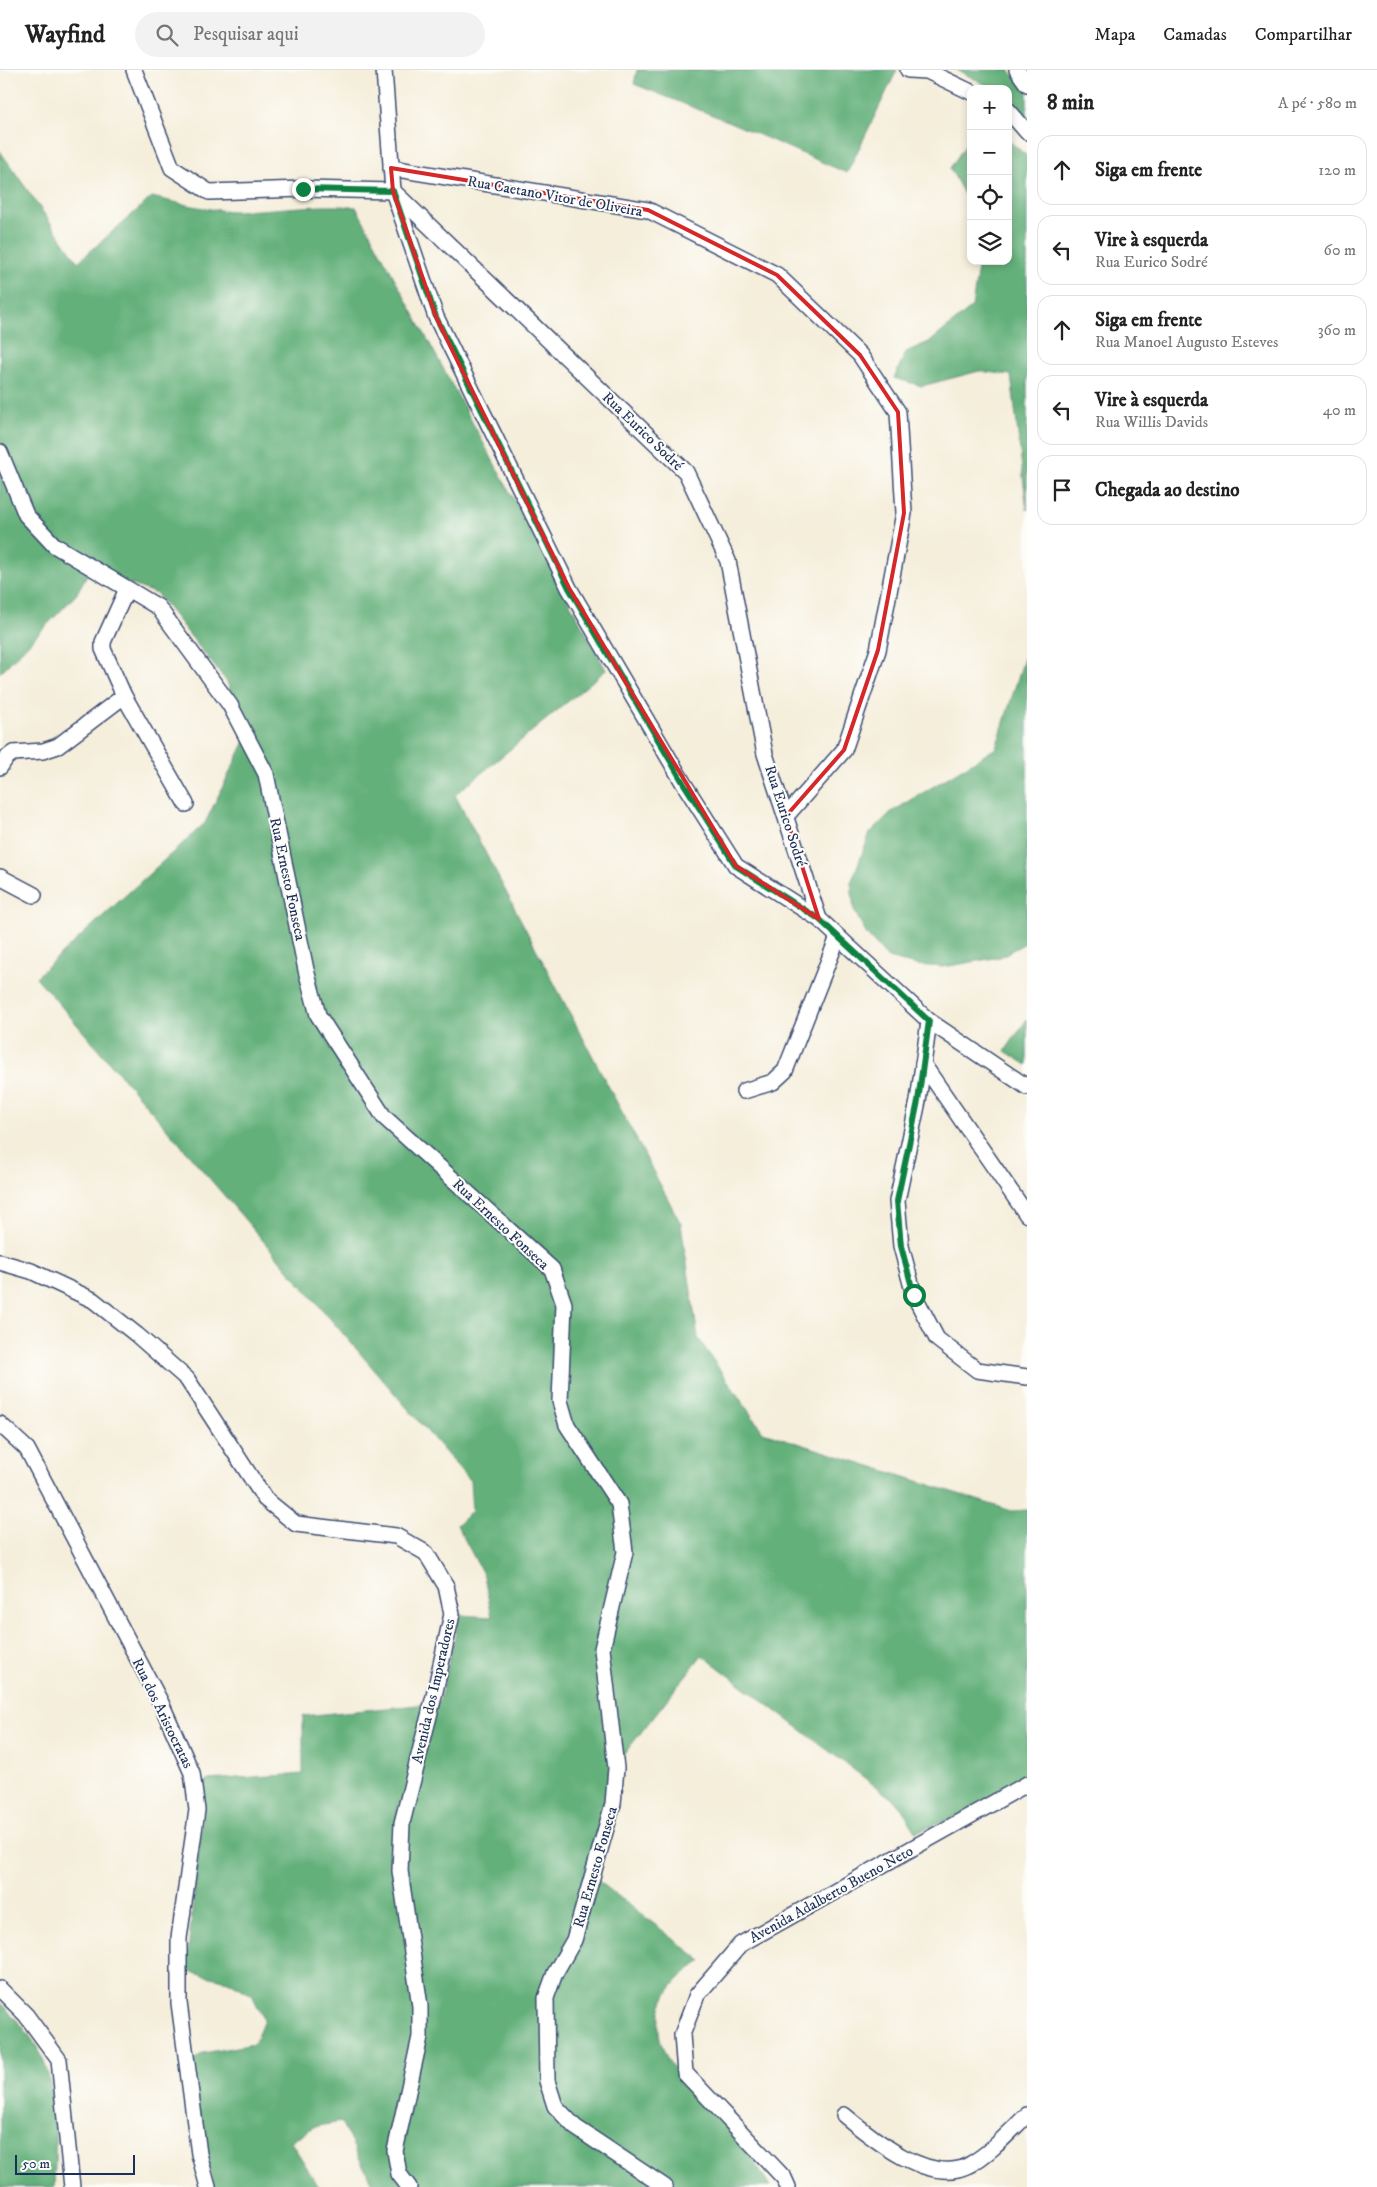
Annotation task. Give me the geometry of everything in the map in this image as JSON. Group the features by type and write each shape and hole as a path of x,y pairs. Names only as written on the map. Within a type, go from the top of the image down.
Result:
{"street":[{"path":"134,70 172,168 209,192 303,189 393,191"},
{"path":"384,70 393,191 436,317 569,588 639,708 736,866 819,919"},
{"path":"908,70 927,72 967,90"},
{"path":"1017,70 1027,84"},
{"path":"1012,115 1027,132"},
{"name":"Rua Caetano Vitor de Oliveira","path":"391,168 648,210 777,275 860,355 898,412 904,513 878,650 844,750 786,816"},
{"name":"Rua Eurico Sodré","path":"393,191 686,472 728,561 766,754 819,919 929,1021 1027,1087"},
{"name":"Rua Ernesto Fonseca","path":"0,452 26,514 54,545 158,607 230,705 266,774 306,970 318,1016 384,1117 552,1269 564,1304 560,1401 567,1425 619,1504 625,1552 602,1649 616,1768 613,1804 574,1940 555,1973 546,1998 547,2081 555,2106 575,2127 665,2187"},
{"path":"127,589 103,642 103,649 124,696 186,804"},
{"path":"0,767 6,758 14,754 44,751 58,746 124,696"},
{"path":"0,877 34,894"},
{"path":"744,1091 773,1082 786,1071 838,937"},
{"path":"929,1021 918,1101 897,1201 901,1246 914,1295 937,1339 977,1370 1027,1377"},
{"path":"923,1064 1027,1215"},
{"name":"Avenida dos Imperadores","path":"0,1262 31,1272 93,1300 187,1379 265,1499 296,1524 396,1536 426,1553 446,1586 452,1614 434,1696 402,1822 400,1871 420,2006 420,2037 394,2151 399,2174 409,2187"},
{"name":"Rua dos Aristocratas","path":"0,1424 27,1449 161,1703 192,1773 197,1810 179,1938 179,2003 199,2154 208,2187"},
{"name":"Avenida Adalberto Bueno Neto","path":"788,2187 784,2178 685,2073 682,2035 698,1996 741,1944 1027,1784"},
{"path":"0,1989 26,2015 59,2060 72,2187"},
{"path":"844,2115 881,2145 928,2168 948,2171 968,2166 984,2155 1027,2115"}],"highlighted area":[{"path":"391,168 648,210 777,275 860,355 898,412 904,513 878,650 844,750 786,816 819,919 736,866 569,588 436,317 393,191"}],"green space":[{"path":"637,70 897,70 847,173 725,120 634,84"},
{"path":"957,70 1009,70 1027,90 1027,119 1012,103 1012,85 986,85"},
{"path":"967,143 967,200 950,168"},
{"path":"1012,143 1027,156 1027,510 1011,375 979,371 922,386 894,378 906,352 931,341 972,307 978,265 1012,265"},
{"path":"0,151 78,262 152,197 202,208 232,211 325,206 356,207 606,670 455,795 681,1224 698,1338 763,1432 1012,1511 1027,1510 1027,1777 974,1810 916,1832 899,1804 702,1655 624,1754 596,1879 702,1961 681,1977 671,1988 664,2000 660,2013 660,2038 670,2063 684,2080 727,2123 770,2187 374,2187 341,2122 313,2127 291,2142 319,2187 214,2187 197,2120 188,2063 203,2053 254,2044 264,2019 252,1995 228,1981 186,1971 206,1780 303,1774 303,1716 439,1703 460,1615 492,1617 484,1576 457,1525 472,1511 470,1481 36,977 205,823 248,735 227,682 157,594 90,569 76,595 0,673"},
{"path":"1027,649 1027,942 1000,957 944,967 916,965 888,958 867,935 854,910 851,883 870,833 890,813 996,748"},
{"path":"1027,1019 1027,1065 1005,1051"},
{"path":"0,2003 31,2038 39,2051 50,2081 54,2117 54,2187 0,2187"}],"route":[{"path":"303,189 393,191 436,317 569,588 684,784 736,866 819,919 929,1021 918,1101 897,1201 901,1246 914,1295"}]}
